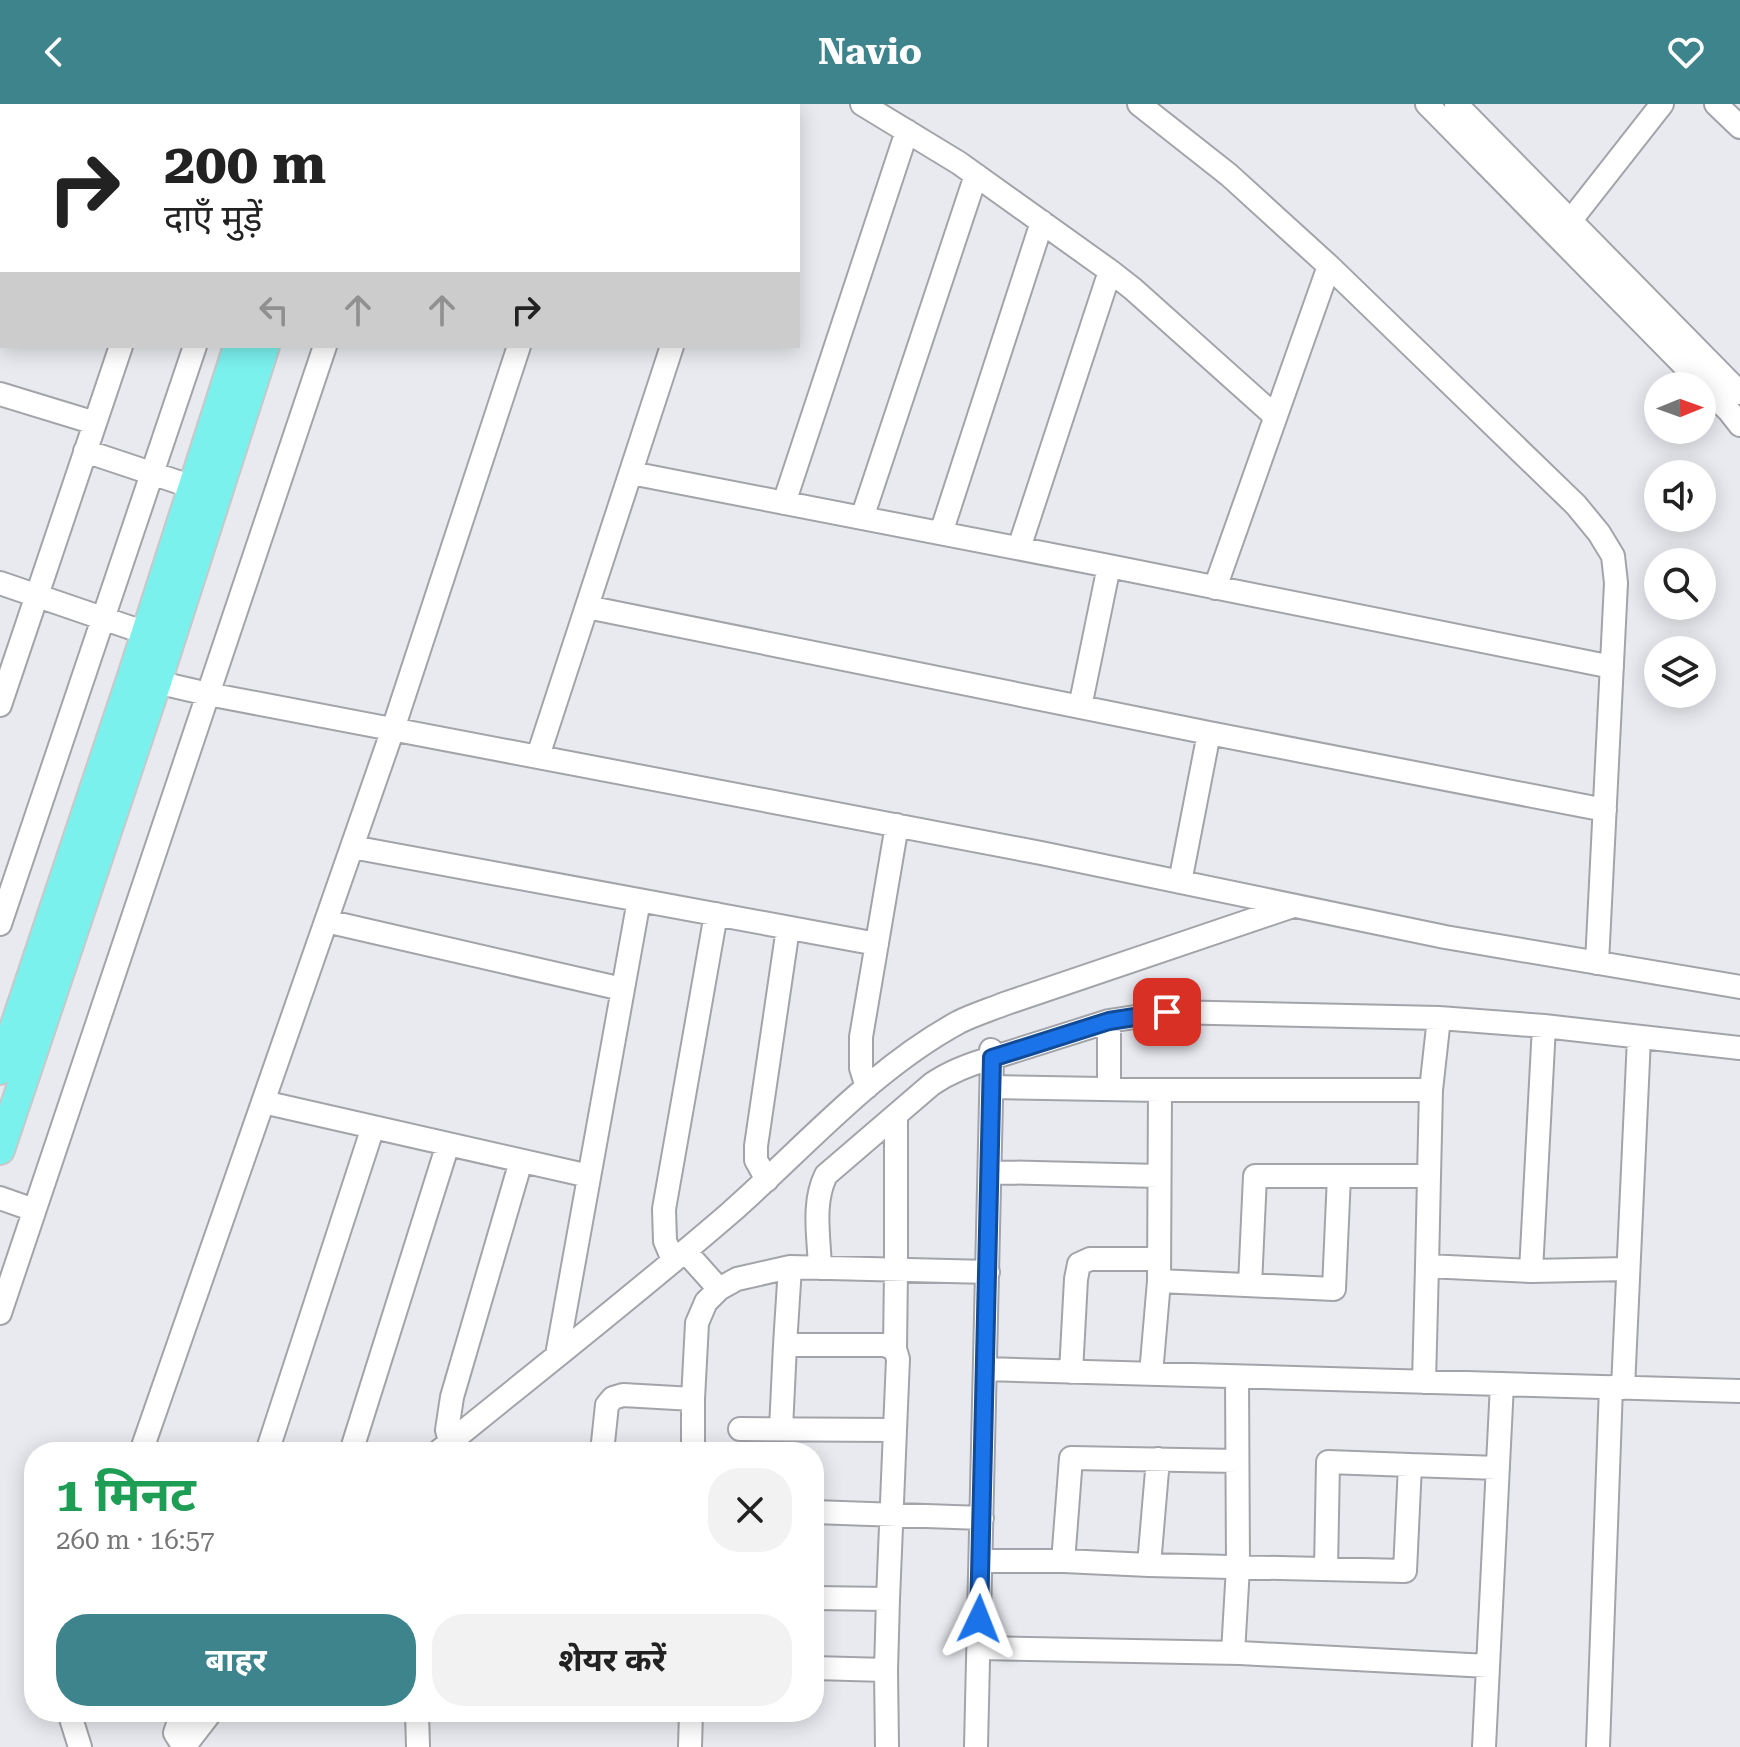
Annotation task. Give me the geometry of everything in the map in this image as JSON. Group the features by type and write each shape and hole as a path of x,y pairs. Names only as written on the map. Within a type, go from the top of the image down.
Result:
{"main road":[{"path":"0,1150 8,1098 145,679 146,633 237,348"},
{"path":"0,1070 264,348"}],"street":[{"path":"862,104 976,175 1110,271 1275,416"},
{"path":"1139,104 1229,175 1329,266 1576,505 1613,556 1616,583 1597,963"},
{"path":"1427,104 1464,114 1740,393"},
{"path":"1571,220 1662,104"},
{"path":"1716,104 1740,127"},
{"path":"1464,114 1740,425"},
{"path":"784,503 907,131"},
{"path":"862,518 976,175"},
{"path":"941,533 1042,222"},
{"path":"1215,588 1329,266"},
{"path":"1019,548 1110,271"},
{"path":"0,705 120,348"},
{"path":"0,924 194,348"},
{"path":"0,1313 324,348"},
{"path":"144,1442 393,729 518,348"},
{"path":"538,756 671,348"},
{"path":"0,394 95,423"},
{"path":"85,451 193,487"},
{"path":"631,473 1612,667"},
{"path":"1080,707 1109,566"},
{"path":"0,583 146,633"},
{"path":"587,607 1605,810"},
{"path":"145,679 208,694 897,825 1445,937 1740,987"},
{"path":"1180,882 1209,733"},
{"path":"867,1087 861,1068 861,1037 897,825"},
{"path":"352,847 877,944"},
{"path":"557,1355 639,900"},
{"path":"450,1442 557,1355 697,1269 767,1180 885,1070 924,1042 984,1012 1293,906"},
{"path":"716,914 664,1209 665,1241 697,1269 737,1279 790,1267 988,1272"},
{"path":"326,921 622,989"},
{"path":"767,1180 756,1160 756,1146 788,928"},
{"path":"976,1747 992,1087 991,1049 984,1012"},
{"path":"820,1268 818,1200 826,1175 948,1074 991,1049 1109,1021 1167,1012 1439,1018 1544,1026 1740,1048"},
{"path":"1424,1382 1431,1090 1439,1018"},
{"path":"1109,1021 1109,1089"},
{"path":"1531,1271 1544,1026"},
{"path":"1598,1747 1639,1038"},
{"path":"992,1087 1431,1090"},
{"path":"1151,1374 1159,1270 1160,1090"},
{"path":"263,1102 589,1176"},
{"path":"887,1747 888,1599 898,1359 895,1349 896,1116"},
{"path":"270,1442 373,1127"},
{"path":"354,1442 448,1144"},
{"path":"445,1442 452,1397 521,1161"},
{"path":"990,1172 1159,1176"},
{"path":"1250,1285 1255,1176 1429,1176"},
{"path":"1071,1372 1076,1279 1079,1264 1090,1259 1250,1285 1334,1289 1339,1176"},
{"path":"0,1198 34,1210"},
{"path":"1427,1266 1531,1271 1628,1269"},
{"path":"781,1429 790,1267"},
{"path":"693,1442 697,1323 706,1302 697,1269"},
{"path":"785,1345 884,1345 895,1349"},
{"path":"985,1369 1740,1391"},
{"path":"1233,1653 1238,1567 1237,1377"},
{"path":"1484,1747 1502,1384"},
{"path":"603,1442 607,1405 613,1398 623,1395 693,1399"},
{"path":"740,1429 895,1430"},
{"path":"1064,1561 1071,1458 1237,1461"},
{"path":"1149,1565 1158,1459"},
{"path":"1326,1569 1328,1462 1498,1468"},
{"path":"981,1561 1405,1571 1410,1465"},
{"path":"824,1512 982,1518"},
{"path":"824,1598 888,1599"},
{"path":"979,1648 1233,1653 1488,1666"},
{"path":"824,1668 886,1670"},
{"path":"73,1722 83,1746"},
{"path":"178,1739 199,1722"},
{"path":"417,1722 418,1747"},
{"path":"690,1747 691,1722"}],"route":[{"path":"979,1619 992,1058 1109,1021 1167,1012"}]}
